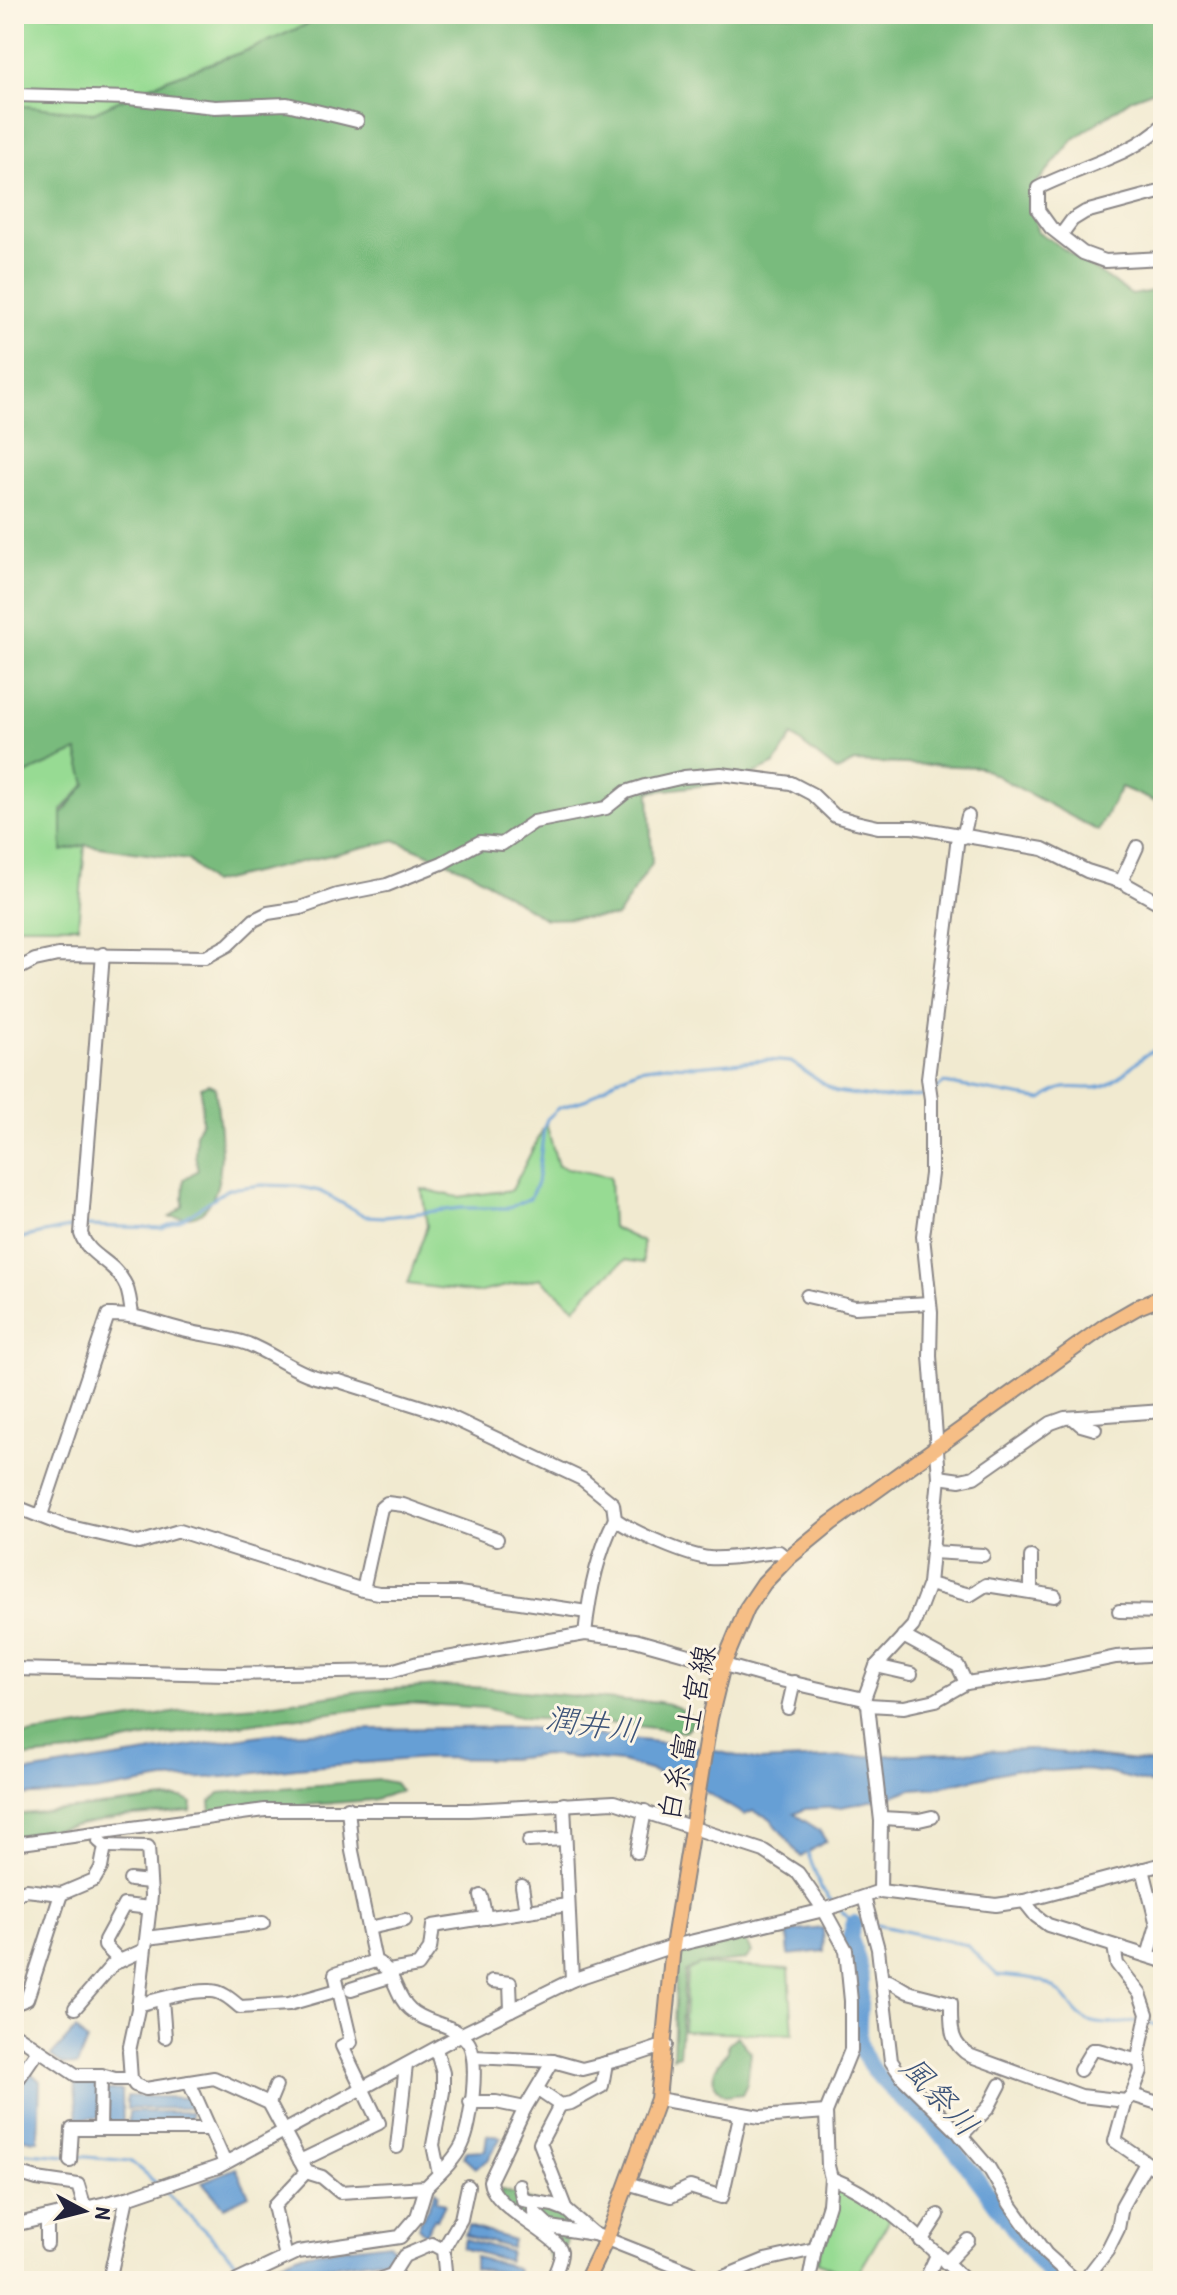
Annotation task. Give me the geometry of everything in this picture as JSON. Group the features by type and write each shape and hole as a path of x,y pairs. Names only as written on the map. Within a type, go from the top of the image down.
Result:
{"main road":[{"name":"白糸富士宮線","path":"586,2281 601,2236 627,2183 658,2099 666,2045 673,1946 710,1718 723,1665 747,1608 764,1583 787,1559 831,1523 1105,1326 1163,1297"}],"street":[{"path":"14,95 128,98 215,107 287,104 357,121"},
{"path":"1163,125 1135,146 1038,188 1038,210 1051,228 1083,253 1105,261 1163,258"},
{"path":"1061,235 1072,220 1085,212 1163,191"},
{"path":"14,971 35,960 58,955 206,957 228,945 254,920 268,913 300,908 337,895 387,885 442,863 480,842 502,844 534,822 606,808 626,792 684,777 721,774 791,783 812,794 835,816 878,827 913,827 1043,849 1087,871 1121,882 1163,905"},
{"path":"880,1891 880,1812 866,1702 876,1666 913,1626 929,1584 939,1477 930,1356 930,1303 923,1236 931,1174 928,1078 961,836 968,816"},
{"path":"1121,882 1137,847"},
{"path":"103,954 81,1234 86,1247 107,1262 124,1282 132,1314"},
{"path":"807,1296 855,1307 930,1303"},
{"path":"41,1515 108,1315 132,1314 185,1331 247,1344 310,1376 339,1381 444,1414 582,1479 613,1504 615,1519 607,1534 587,1612 585,1634"},
{"path":"939,1477 960,1480 974,1477 1051,1423 1073,1418 1163,1411"},
{"path":"1073,1418 1081,1425 1095,1429"},
{"path":"363,1590 381,1508 387,1503 403,1505 497,1539"},
{"path":"14,1506 62,1525 139,1543 179,1531 379,1593 459,1593 587,1612"},
{"path":"615,1519 637,1531 709,1558 779,1552 787,1559"},
{"path":"932,1552 983,1555"},
{"path":"1031,1557 1031,1592"},
{"path":"929,1584 970,1595 986,1585 1055,1596"},
{"path":"1119,1611 1163,1612"},
{"path":"14,1669 227,1674 391,1671 559,1636 585,1634 635,1640 746,1671 769,1673 866,1702 904,1707 936,1700 966,1683 1044,1672 1116,1657 1163,1654"},
{"path":"903,1636 958,1666 966,1683"},
{"path":"876,1666 911,1674"},
{"path":"744,1686 746,1671"},
{"path":"788,1708 794,1682"},
{"path":"14,1844 265,1810 469,1810 614,1802 692,1824 777,1858 798,1873 824,1910 846,1950 851,2050 826,2112 831,2178 829,2204 809,2281"},
{"path":"564,1804 572,1980"},
{"path":"237,2281 298,2252 400,2237 417,2217 426,2187 461,2148 468,2130 474,2057 469,2043 447,2025 417,2016 406,2005 390,1973 375,1961 352,1851 348,1808"},
{"path":"637,1852 645,1811"},
{"path":"880,1812 919,1820 932,1817"},
{"path":"91,1834 105,1846 148,1847 150,1908 129,2051 131,2079 135,2085 146,2089 214,2078 269,2103 303,2166 340,2192 426,2187"},
{"path":"529,1841 564,1839"},
{"path":"14,1896 26,1890 61,1894 94,1880 101,1868 105,1846"},
{"path":"14,2225 127,2198 225,2163 460,2035 572,1980 673,1946 824,1910 880,1891 996,1905 1024,1901 1163,1864"},
{"path":"1143,1869 1159,1930 1148,1956"},
{"path":"130,1880 150,1882"},
{"path":"522,1886 526,1911"},
{"path":"14,2004 27,1999 61,1894"},
{"path":"481,1896 486,1918"},
{"path":"859,1899 878,1949 891,2061 902,2077 989,2168 1046,2254 1076,2281"},
{"path":"1024,1901 1048,1925 1163,1961"},
{"path":"120,1961 105,1946 105,1940 124,1905 150,1908"},
{"path":"138,2005 212,1990 227,1996 240,2007 289,2004 418,1966 430,1949 433,1926 567,1905"},
{"path":"369,1928 405,1920"},
{"path":"75,2008 113,1964 145,1944 263,1923"},
{"path":"1114,1946 1117,1964 1140,1994 1147,2014 1139,2061 1141,2071 1115,2141 1163,2174"},
{"path":"286,2257 274,2206 303,2166 379,2123 342,2046 351,2042 345,1990 335,1974 375,1961"},
{"path":"492,1981 510,1983 511,2010"},
{"path":"883,1982 889,1981 908,1992 951,2003 952,2037 961,2051 971,2056 1081,2096 1129,2098 1161,2104"},
{"path":"162,1999 165,2037"},
{"path":"14,2033 76,2075 131,2079"},
{"path":"474,2057 553,2061 582,2069 666,2045"},
{"path":"436,2049 443,2073 443,2092 433,2145 439,2174"},
{"path":"14,2085 38,2050"},
{"path":"1080,2070 1092,2050 1139,2061"},
{"path":"552,2281 561,2253 559,2245 531,2227 491,2188 490,2181 525,2108 553,2061"},
{"path":"538,2090 560,2105 571,2103 602,2086 606,2063"},
{"path":"397,2147 406,2065"},
{"path":"100,2129 101,2075"},
{"path":"189,2082 225,2163"},
{"path":"961,2136 988,2108 1000,2085"},
{"path":"269,2103 276,2086"},
{"path":"658,2099 740,2116 826,2112"},
{"path":"470,2102 496,2102 525,2108"},
{"path":"560,2105 540,2143 566,2210"},
{"path":"627,2183 671,2196 690,2187 722,2197 740,2116"},
{"path":"70,2161 72,2129 210,2129"},
{"path":"1084,2281 1107,2251 1118,2229 1122,2206 1146,2163"},
{"path":"14,2172 78,2185 85,2208"},
{"path":"831,2178 854,2187 966,2281"},
{"path":"519,2185 523,2200 566,2210 601,2236 690,2272 701,2281"},
{"path":"446,2281 443,2250 461,2219 468,2186"},
{"path":"109,2281 127,2198"},
{"path":"534,2203 534,2212 550,2227 601,2236"},
{"path":"921,2241 938,2215"},
{"path":"47,2217 47,2244"},
{"path":"393,2240 404,2256"},
{"path":"925,2281 941,2259 968,2240"},
{"path":"375,2281 392,2275 404,2256 432,2244 443,2250"},
{"path":"714,2281 765,2260 815,2249"},
{"path":"14,2274 16,2281"}],"green space":[{"path":"14,14 622,14 251,49 167,79 92,114 14,105"},
{"path":"330,14 1163,14 1163,87 1133,98 1074,139 1030,191 1037,231 1132,295 1163,289 1163,805 1121,787 1098,831 980,767 854,762 837,771 792,736 775,764 738,781 649,792 652,863 617,917 545,919 471,872 395,840 211,883 188,860 85,845 62,851 62,814 86,784 77,751 14,779 14,105 92,113 167,79 251,49"},
{"path":"77,750 86,784 62,810 62,850 85,845 78,926 15,926 14,779"},
{"path":"208,1084 215,1087 220,1134 217,1187 211,1201 199,1214 170,1217 183,1206 184,1179 198,1170 195,1154 196,1132 202,1122 201,1087"},
{"path":"546,1123 558,1166 610,1177 612,1227 643,1242 643,1263 625,1260 587,1293 575,1308 540,1278 477,1293 407,1284 427,1226 422,1189 458,1197 512,1190"},
{"path":"441,1686 659,1702 675,1706 694,1721 684,1732 621,1724 523,1718 486,1708 408,1703 154,1736 70,1753 14,1758 14,1737 185,1711 258,1706 362,1691"},
{"path":"380,1780 395,1783 401,1791 372,1800 211,1812 210,1802 219,1793"},
{"path":"175,1798 192,1803 191,1811 122,1817 14,1837 14,1815"},
{"path":"745,1938 752,1952 745,1960 698,1965 685,1972 679,2055 673,2057 677,1950"},
{"path":"688,1964 789,1969 793,2034 683,2031"},
{"path":"737,2036 751,2052 747,2084 742,2094 726,2096 715,2085 714,2074 728,2051 728,2044"},
{"path":"501,2189 563,2213 568,2235 558,2281 538,2226 500,2207"},
{"path":"836,2189 852,2190 890,2219 855,2279 817,2262"}],"water":[{"path":"521,1727 694,1746 759,1761 1029,1749 1163,1764 1163,1787 1108,1773 1077,1769 1017,1769 939,1787 911,1789 890,1797 841,1807 805,1809 794,1814 819,1830 826,1841 801,1857 770,1818 753,1811 744,1815 689,1782 622,1762 545,1755 509,1759 426,1758 296,1768 224,1777 164,1780 94,1792 14,1796 14,1774 268,1734"},
{"path":"823,1928 824,1951 789,1955 787,1932"},
{"path":"75,2030 87,2041 77,2066 63,2064 51,2056"},
{"path":"31,2073 40,2081 38,2140 14,2138 14,2096"},
{"path":"80,2078 98,2078 99,2118 78,2118 75,2085"},
{"path":"106,2090 122,2090 123,2126 110,2125 105,2121"},
{"path":"127,2096 191,2098 191,2108 127,2109"},
{"path":"129,2112 191,2112 191,2120 170,2121 170,2125 128,2126"},
{"path":"487,2135 501,2137 488,2160 475,2168 463,2157 467,2151 485,2150"},
{"path":"236,2168 249,2195 224,2207 202,2182"},
{"path":"436,2190 439,2193 436,2200 445,2204 425,2234 418,2227"},
{"path":"468,2226 513,2240 511,2248 465,2235"},
{"path":"465,2239 510,2252 508,2261 462,2248"},
{"path":"389,2243 397,2257 307,2269 272,2281 237,2281 299,2254"},
{"path":"474,2257 518,2270 517,2274 503,2273 518,2276 517,2281 500,2281 501,2272 474,2268"}],"waterway":[{"path":"933,1092 944,1083 1042,1100 1061,1089 1107,1085 1148,1054 1163,1047"},
{"path":"85,1226 162,1228 181,1220 228,1189 262,1185 296,1186 320,1191 365,1216 385,1217 461,1208 509,1208 530,1198 537,1183 547,1119 559,1108 587,1099 618,1078 639,1069 767,1060 791,1062 836,1092 878,1098 927,1096"},
{"path":"14,1243 25,1237 78,1226"},
{"path":"807,1851 821,1888 834,1904"},
{"path":"839,1909 854,1923 866,1923"},
{"name":"風祭川","path":"854,1923 850,1937 860,1972 859,2031 865,2057 881,2079 933,2126 957,2154 1055,2281"},
{"path":"877,1925 967,1945 997,1975 1034,1979 1057,1990 1086,2020 1106,2024 1142,2022"},
{"path":"1149,2023 1163,2027"},
{"path":"14,2152 68,2156"},
{"path":"76,2156 130,2161 156,2183"},
{"path":"164,2191 247,2272"}],"water label":[{"name":"潤井川","path":"593,1724"}]}
